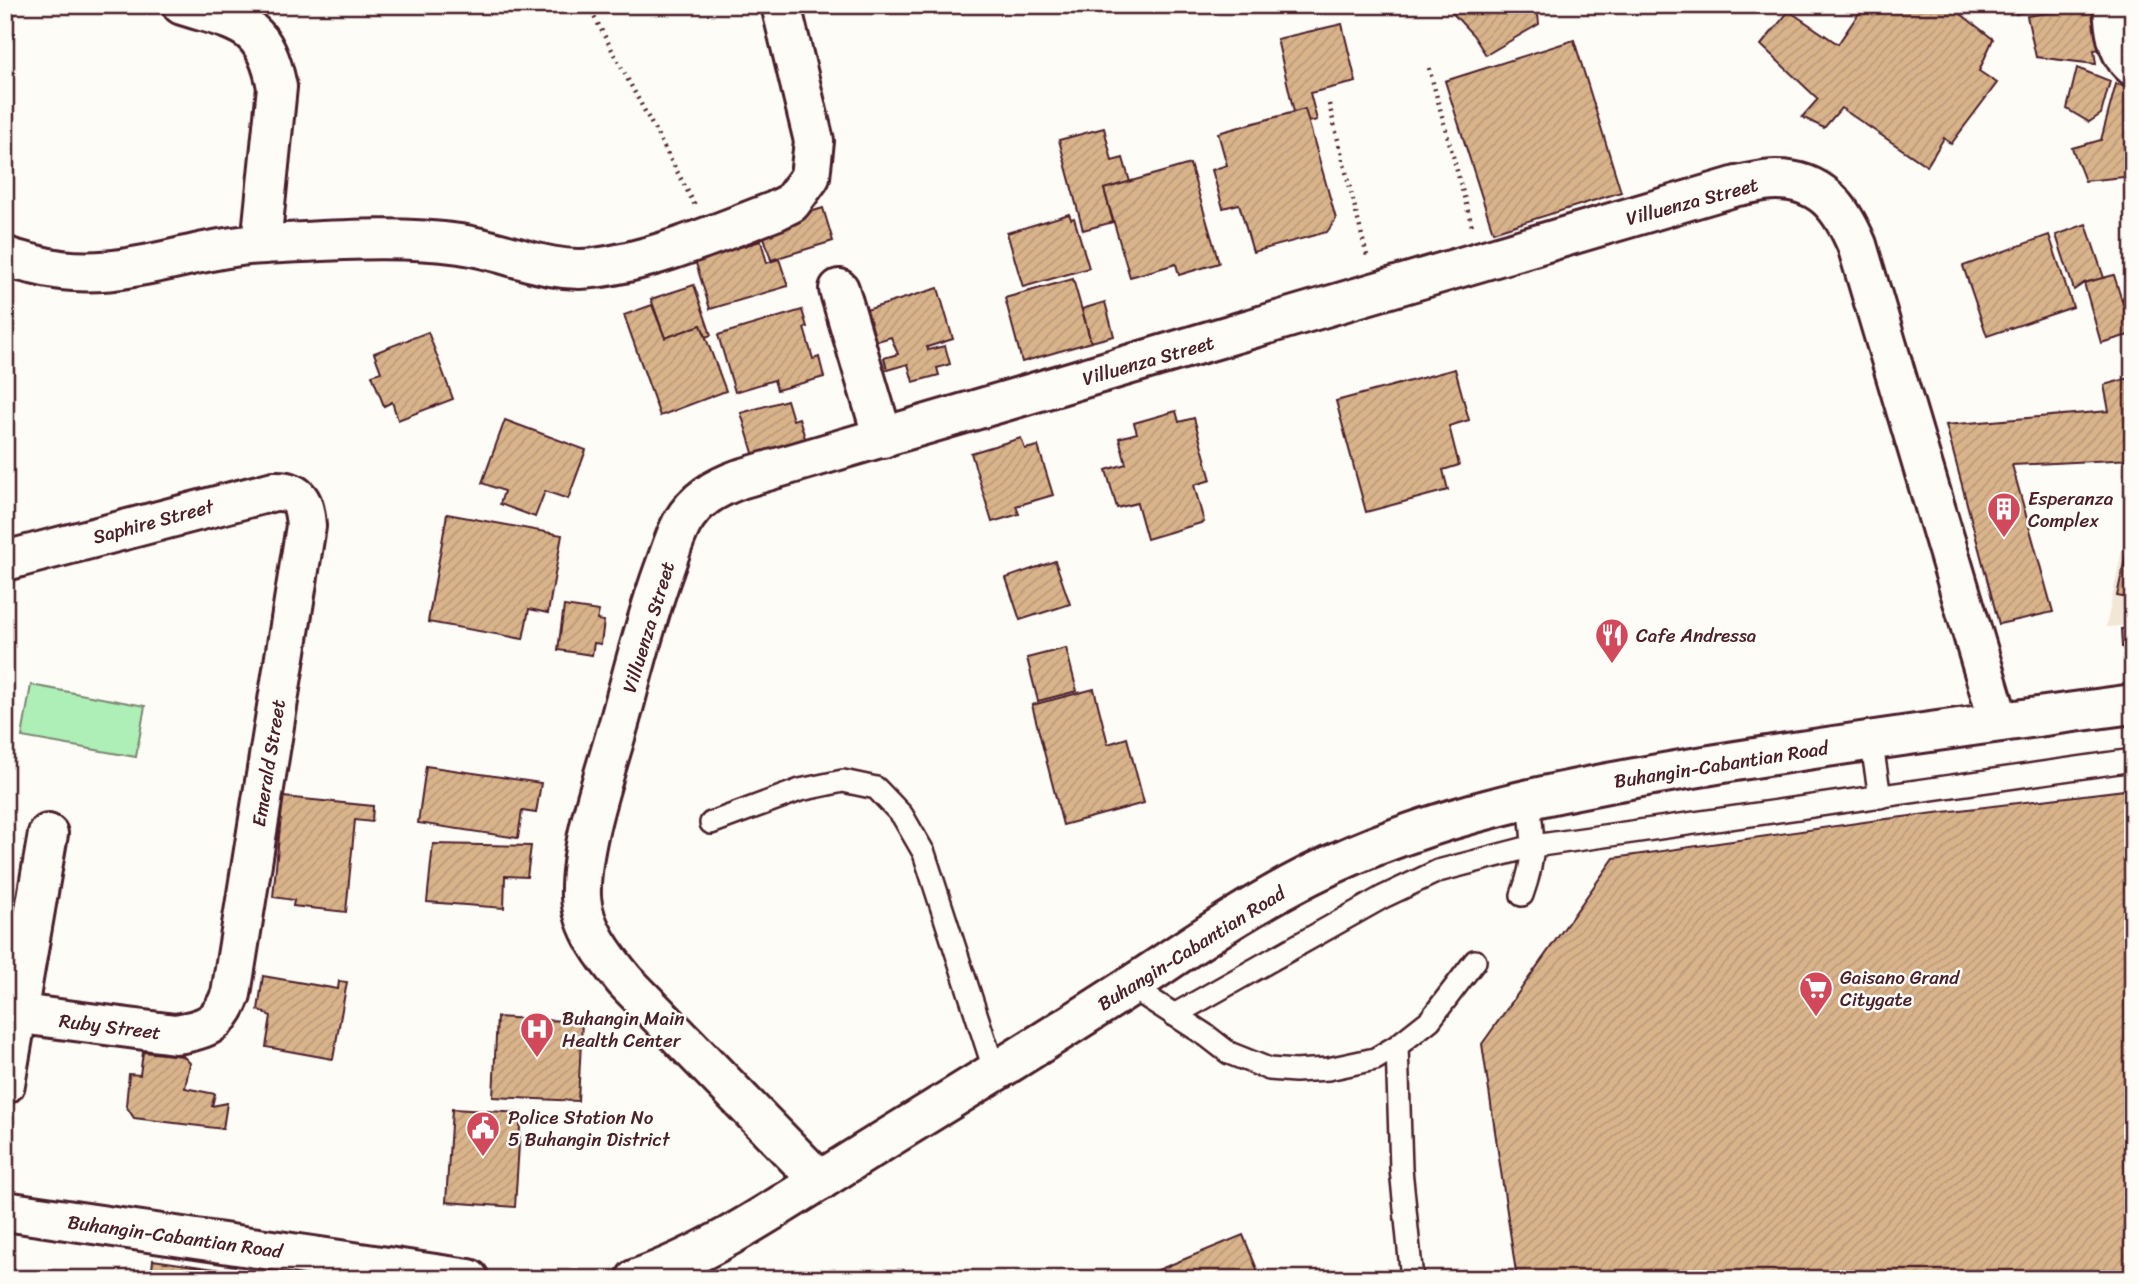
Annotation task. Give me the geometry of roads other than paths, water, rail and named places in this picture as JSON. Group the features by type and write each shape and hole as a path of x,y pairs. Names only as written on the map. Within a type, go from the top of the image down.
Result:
{"street":[{"path":"182,5 243,24 254,31 272,62 277,87 261,244"},
{"path":"5,256 60,272 110,272 205,251 261,244 416,239 497,251 545,266 569,270 625,263 775,211 791,203 810,177 814,141 782,5"},
{"path":"2113,5 2119,43 2125,59 2133,65"},
{"name":"Villuenza Street","path":"820,1181 625,981 605,957 592,932 581,900 582,868 590,833 654,596 682,523 699,500 718,487 1737,186 1775,180 1803,184 1830,199 1846,219 1857,245 1999,722"},
{"path":"839,289 883,438"},
{"name":"Saphire Street","path":"5,561 254,495 288,490 300,498"},
{"name":"Emerald Street","path":"213,1023 225,1009 231,994 306,526 305,511 300,498"},
{"name":"Buhangin-Cabantian Road","path":"636,1279 672,1266 710,1246 820,1181 1130,986 1196,940 1309,876 1387,840 1448,819 1600,783 1871,738 2133,704"},
{"path":"5,1084 11,1013 48,834"},
{"name":"Ruby Street","path":"11,1013 175,1034 196,1031 213,1023"},
{"name":"Buhangin-Cabantian Road","path":"5,1211 469,1279"}],"lane":[{"path":"1871,738 1880,797"},
{"path":"1174,1015 1382,897 1438,871 1534,846 2133,760"},
{"path":"711,823 800,790 843,781 876,788 902,815 924,853 995,1072"},
{"path":"1522,895 1532,870 1534,846 1528,798"},
{"path":"1130,986 1229,1053 1269,1069 1296,1071 1350,1066 1375,1059 1397,1046 1430,1020 1475,961"},
{"path":"1397,1046 1401,1169 1412,1279"}],"place":[{"name":"Esperanza Complex","path":"2004,539"},
{"name":"Cafe Andressa","path":"1612,665"},
{"name":"Gaisano Grand Citygate","path":"1816,1018"},
{"name":"Buhangin Main Health Center","path":"537,1059"},
{"name":"Police Station No 5 Buhangin District","path":"483,1158"}]}
